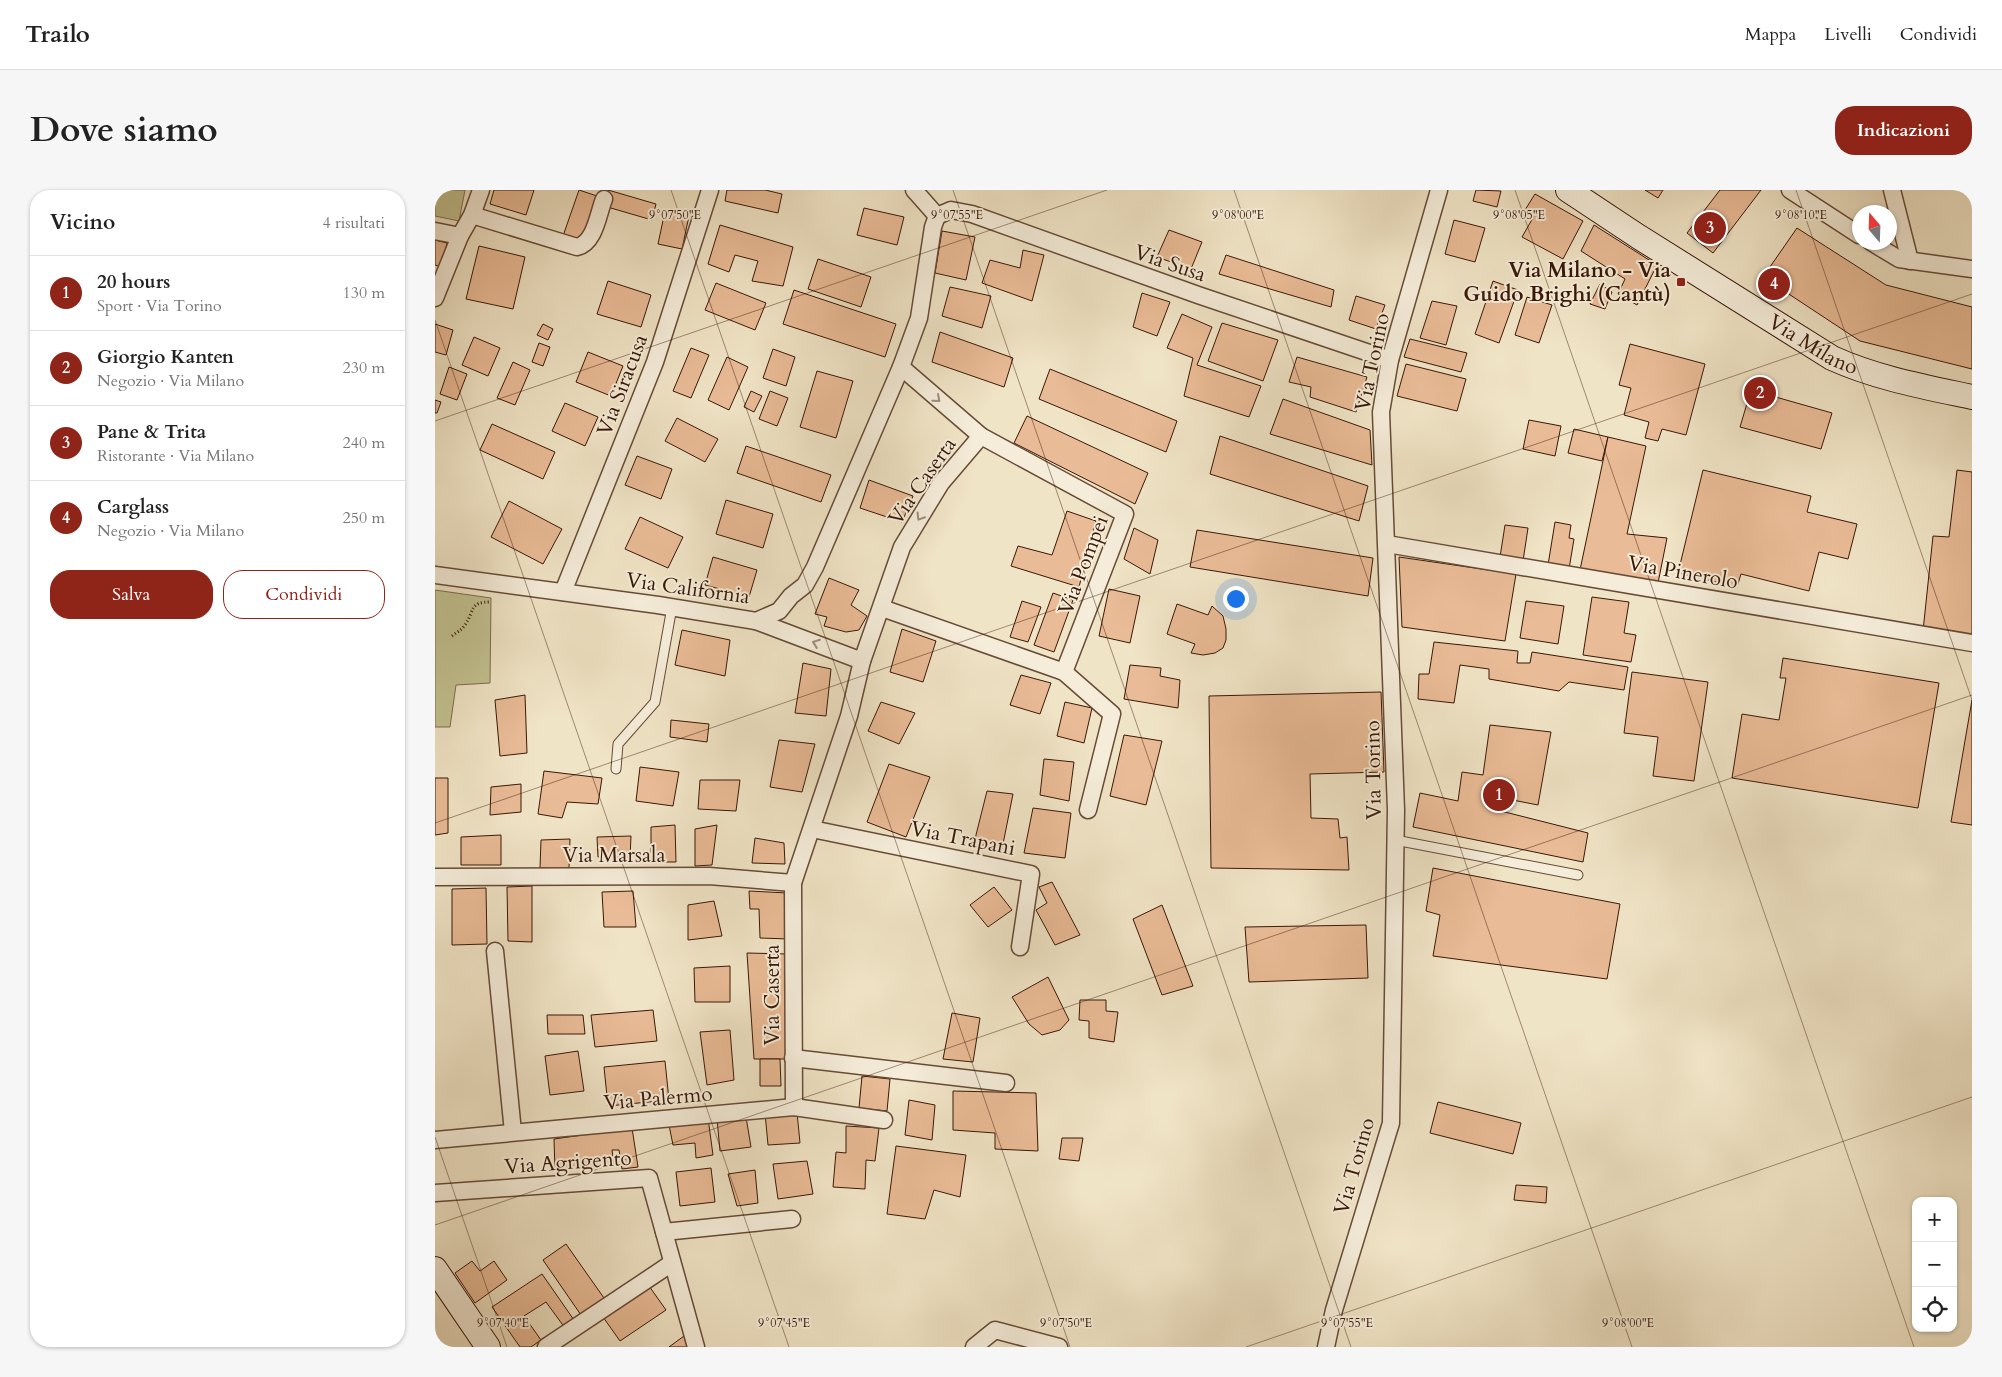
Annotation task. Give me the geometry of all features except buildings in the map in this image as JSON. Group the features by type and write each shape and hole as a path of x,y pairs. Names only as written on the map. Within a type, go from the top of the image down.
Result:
{"main road":[{"name":"Via Milano","path":"1569,190 1647,242 1832,358 1848,365 1915,385 1972,397"},
{"path":"435,1269 488,1347"}],"street":[{"path":"435,298 460,236 472,215 481,190"},
{"name":"Via Siracusa","path":"563,592 655,362 710,190"},
{"path":"901,367 919,318 933,227 937,216 914,190"},
{"name":"Via Torino","path":"1326,1347 1334,1310 1391,1123 1395,840 1387,544 1381,428 1383,396 1390,360 1439,190"},
{"path":"1790,190 1852,230"},
{"path":"1892,190 1910,261"},
{"path":"472,215 577,247 583,246 589,240 604,199"},
{"name":"Via Susa","path":"937,216 951,210 972,214 1180,289 1390,360"},
{"path":"435,231 460,236"},
{"path":"1883,250 1891,255 1910,261 1972,269"},
{"name":"Via California","path":"435,575 756,620 779,611 791,596 805,585 815,567 901,367"},
{"name":"Via Caserta","path":"794,1107 793,883 849,716 862,660 882,608 902,547 941,484 981,436 901,367"},
{"name":"Via Pompei","path":"981,436 1125,514 1064,672"},
{"name":"Via Pinerolo","path":"1387,544 1972,643"},
{"path":"882,608 1064,672 1111,714 1088,810"},
{"path":"756,620 862,660"},
{"name":"Via Trapani","path":"812,829 1031,874 1020,948"},
{"name":"Via Marsala","path":"435,877 709,876 793,883"},
{"path":"495,951 513,1132"},
{"path":"793,1058 1006,1083"},
{"name":"Via Palermo","path":"435,1140 794,1107 884,1120"},
{"name":"Via Agrigento","path":"435,1193 649,1178 695,1347"},
{"path":"665,1232 792,1220"},
{"path":"546,1347 672,1263"},
{"path":"974,1347 995,1330 1058,1347"}],"lane":[{"path":"616,769 618,744 655,702 672,607"},
{"path":"1395,840 1579,875"}],"path":[{"path":"452,636 465,626 472,608 476,604 491,602"}],"shaded area":[{"path":"435,190 465,190 459,221 435,216"},
{"path":"435,590 491,598 490,683 456,685 450,727 435,727"}],"place":[{"name":"Pane & Trita","path":"1710,228"},
{"name":"Via Milano - Via Guido Brighi (Cantù)","path":"1681,282"},
{"name":"Carglass","path":"1774,284"},
{"name":"Giorgio Kanten","path":"1760,393"},
{"name":"20 hours","path":"1499,795"}]}
